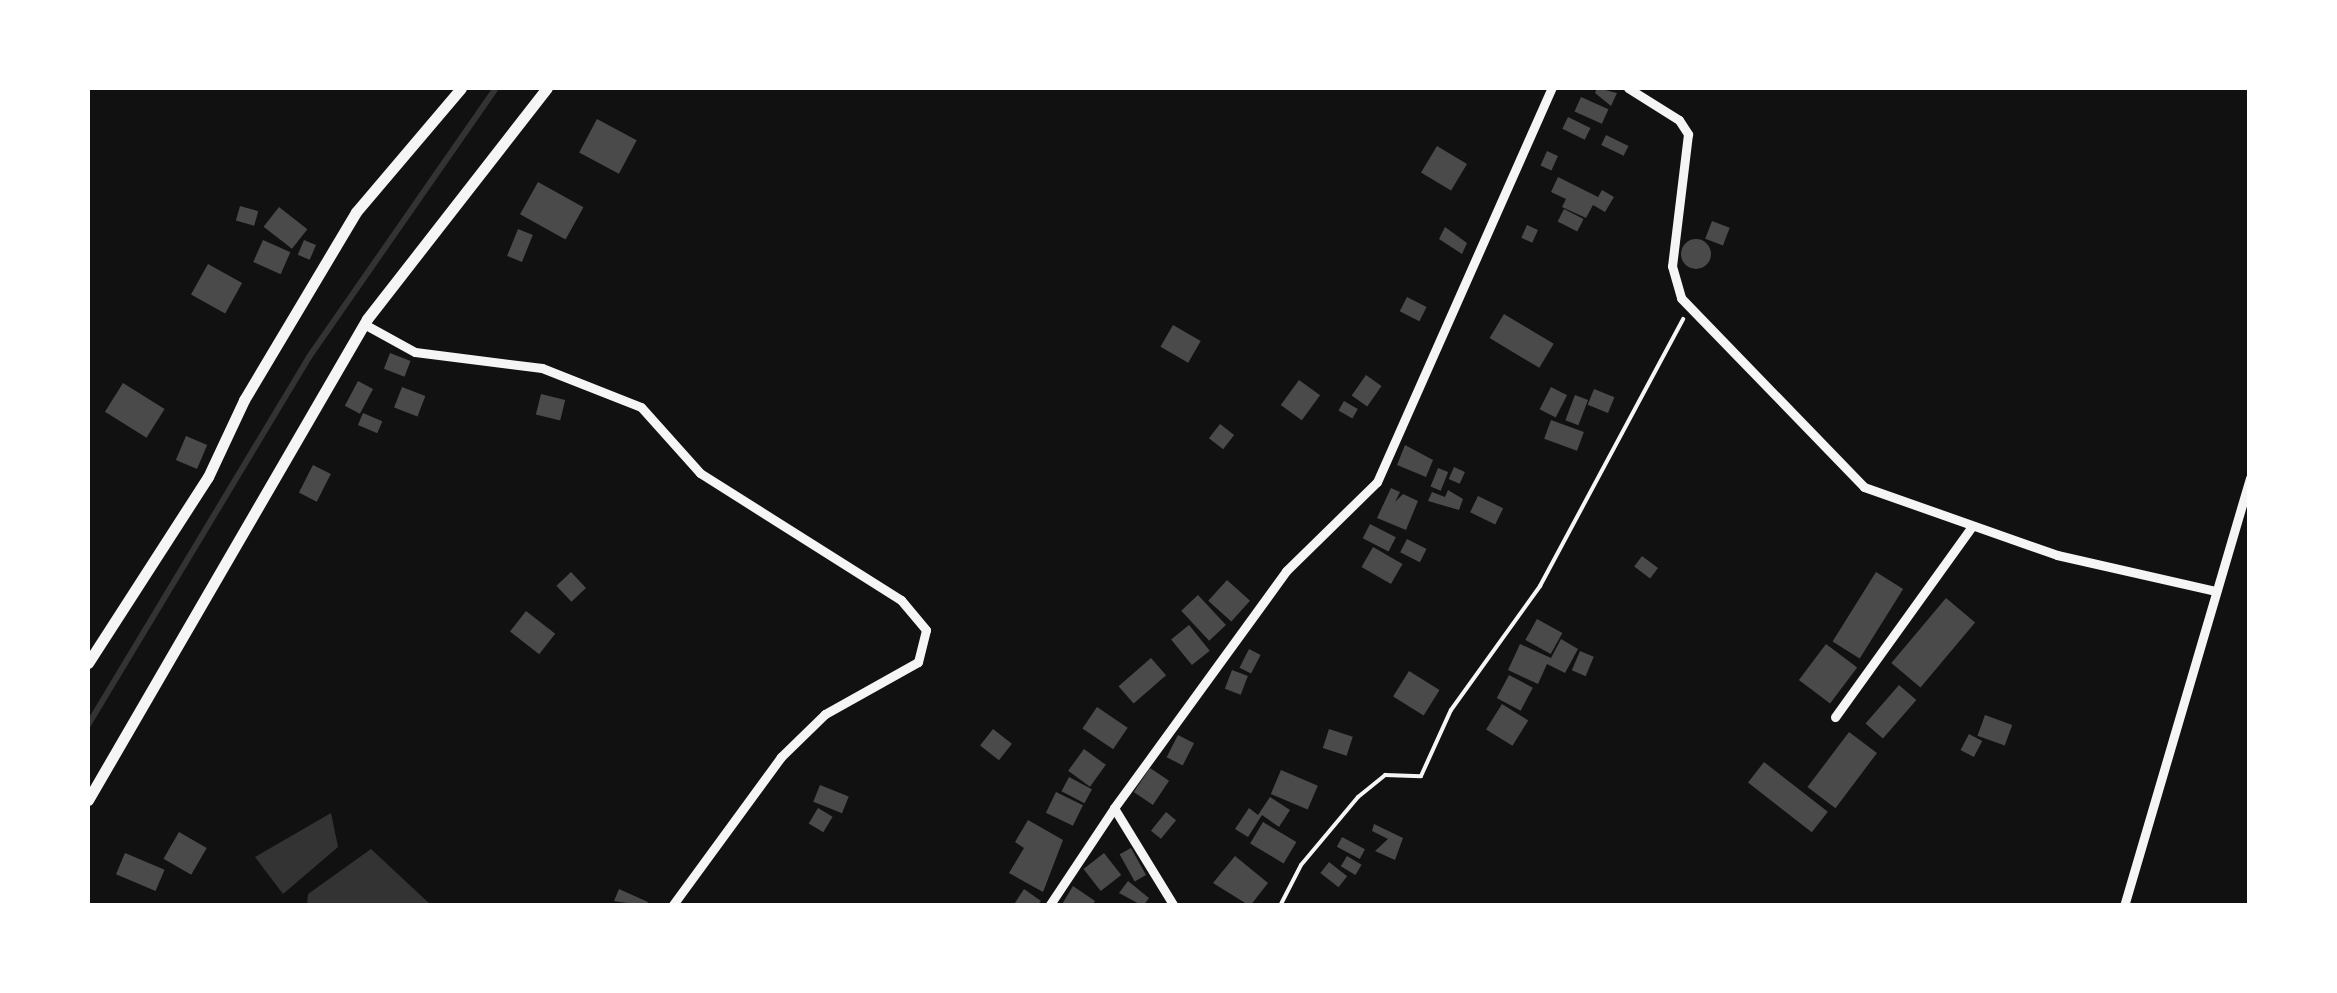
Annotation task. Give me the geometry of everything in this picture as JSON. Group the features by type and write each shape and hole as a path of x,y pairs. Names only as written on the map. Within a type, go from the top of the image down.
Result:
{"main road":[{"path":"88,663 208,477 244,400 356,212 461,88"},
{"path":"88,800 364,324 546,88"}],"street":[{"path":"1048,906 1286,571 1378,482 1552,88"},
{"path":"1628,88 1679,120 1688,134 1672,266 1689,306 1864,487 2073,559 2215,590"},
{"path":"364,324 415,352 542,368 641,407 700,473 900,600 926,630 918,662 825,714 781,757 672,906"},
{"path":"2124,906 2250,478"},
{"path":"1835,717 1972,526"},
{"path":"1114,808 1174,906"}],"path":[{"path":"1280,906 1301,865 1358,797 1385,776 1421,776 1451,710 1564,544 1689,306"}],"shaded area":[{"path":"331,813 338,847 283,894 255,857"},
{"path":"371,849 431,905 307,905 308,894"}],"building":[{"path":"1597,88 1617,93 1611,106 1595,93"},
{"path":"1581,97 1608,109 1602,124 1574,112"},
{"path":"1568,117 1590,128 1585,140 1562,129"},
{"path":"597,119 637,140 619,174 579,153"},
{"path":"1606,135 1628,146 1624,156 1601,145"},
{"path":"1437,146 1467,164 1451,191 1421,173"},
{"path":"1547,151 1558,156 1551,170 1540,166"},
{"path":"1558,177 1598,197 1602,190 1614,197 1605,212 1593,205 1586,218 1562,207 1566,199 1551,192"},
{"path":"538,182 583,207 566,240 520,214"},
{"path":"240,206 258,211 254,226 236,220"},
{"path":"279,207 307,229 292,249 264,227"},
{"path":"1564,209 1584,219 1577,231 1558,221"},
{"path":"1712,221 1730,228 1723,246 1705,239"},
{"path":"1527,225 1538,230 1532,243 1521,238"},
{"path":"1445,227 1467,243 1462,254 1439,239"},
{"path":"518,229 533,235 522,262 507,256"},
{"path":"1696,239 1710,248 1711,254 1702,268 1696,269 1682,260 1681,254 1690,240"},
{"path":"263,240 290,252 281,274 253,262"},
{"path":"304,240 316,245 310,260 298,255"},
{"path":"208,264 242,283 225,314 191,295"},
{"path":"1407,297 1427,307 1419,321 1400,311"},
{"path":"1504,314 1554,344 1539,368 1490,338"},
{"path":"1173,325 1201,341 1188,363 1160,347"},
{"path":"390,353 411,361 404,377 384,369"},
{"path":"1366,375 1382,386 1367,406 1352,395"},
{"path":"1299,380 1320,395 1302,420 1281,405"},
{"path":"358,381 373,389 360,414 345,406"},
{"path":"123,383 165,409 147,438 105,412"},
{"path":"402,387 425,396 417,416 394,408"},
{"path":"1551,387 1567,395 1556,417 1540,409"},
{"path":"1594,389 1614,397 1608,413 1588,405"},
{"path":"541,394 565,400 560,420 536,414"},
{"path":"1575,395 1588,400 1578,425 1565,420"},
{"path":"1344,401 1358,409 1352,419 1338,411"},
{"path":"363,413 382,421 377,433 358,425"},
{"path":"1551,420 1584,432 1577,451 1544,439"},
{"path":"1220,424 1234,435 1223,449 1209,438"},
{"path":"186,436 207,445 197,469 176,460"},
{"path":"1405,445 1433,460 1426,477 1397,465"},
{"path":"313,465 331,474 317,502 299,493"},
{"path":"1454,467 1465,472 1460,484 1449,479"},
{"path":"1438,468 1448,472 1441,491 1431,487"},
{"path":"1391,488 1400,492 1395,502 1403,494 1418,501 1406,530 1377,518"},
{"path":"1448,490 1463,499 1459,510 1428,501 1432,492 1445,497"},
{"path":"1478,496 1503,508 1495,524 1470,512"},
{"path":"1370,524 1396,537 1389,551 1363,538"},
{"path":"1407,539 1427,549 1420,562 1400,552"},
{"path":"1373,547 1402,564 1391,584 1362,567"},
{"path":"1642,556 1658,568 1650,578 1634,566"},
{"path":"571,572 586,588 571,602 556,586"},
{"path":"1876,572 1903,589 1860,658 1833,642"},
{"path":"1227,580 1250,601 1231,622 1208,601"},
{"path":"1198,595 1226,625 1209,641 1181,611"},
{"path":"1946,598 1975,622 1920,688 1891,663"},
{"path":"526,611 555,634 539,654 510,631"},
{"path":"1537,619 1562,633 1551,654 1525,640"},
{"path":"1189,625 1210,651 1192,665 1171,639"},
{"path":"1561,639 1578,649 1565,673 1547,664 1538,684 1508,670 1520,644 1551,658"},
{"path":"1826,644 1857,667 1830,703 1799,680"},
{"path":"1249,649 1261,655 1251,674 1239,668"},
{"path":"1580,651 1594,657 1586,676 1572,670"},
{"path":"1151,658 1166,675 1134,704 1119,686"},
{"path":"1232,670 1248,676 1241,695 1225,689"},
{"path":"1409,671 1440,690 1424,716 1393,696"},
{"path":"1509,675 1533,688 1521,711 1497,698"},
{"path":"1899,685 1916,700 1883,739 1866,723"},
{"path":"1502,704 1528,720 1512,746 1486,729"},
{"path":"1097,707 1128,728 1113,749 1082,729"},
{"path":"1985,715 2012,725 2005,746 1977,736"},
{"path":"993,729 1012,744 999,760 980,746"},
{"path":"1329,729 1353,737 1347,756 1323,748"},
{"path":"1849,732 1877,753 1835,808 1807,787"},
{"path":"1969,734 1982,741 1974,757 1961,750"},
{"path":"1178,735 1194,743 1183,765 1167,757"},
{"path":"1084,749 1106,765 1090,787 1068,771"},
{"path":"1764,762 1828,812 1812,832 1748,782"},
{"path":"1150,768 1169,781 1153,805 1134,792"},
{"path":"1281,770 1318,786 1308,810 1271,794"},
{"path":"1069,777 1092,789 1084,803 1061,791"},
{"path":"820,785 849,797 842,813 813,802"},
{"path":"1056,792 1083,805 1073,826 1046,813"},
{"path":"1270,797 1290,810 1279,827 1262,815 1248,837 1235,829 1249,808 1258,815"},
{"path":"818,808 833,817 823,832 809,823"},
{"path":"1166,812 1176,820 1161,839 1151,831"},
{"path":"1028,820 1063,840 1043,892 1009,873 1024,848 1015,842"},
{"path":"1263,822 1296,842 1284,864 1250,843"},
{"path":"1374,824 1403,838 1395,860 1375,851 1388,839 1372,831"},
{"path":"179,832 207,848 191,875 164,859"},
{"path":"1342,837 1365,849 1360,859 1337,847"},
{"path":"1131,848 1146,875 1135,881 1120,854"},
{"path":"125,853 165,870 156,891 116,874"},
{"path":"1104,853 1121,875 1101,891 1084,869"},
{"path":"1235,856 1268,883 1250,906 1213,883"},
{"path":"1347,856 1362,865 1355,875 1341,866"},
{"path":"1329,862 1347,876 1339,887 1320,873"},
{"path":"1128,881 1149,898 1143,906 1119,893"},
{"path":"1073,886 1095,901 1092,906 1061,906"},
{"path":"619,889 648,902 646,906 614,901"},
{"path":"1024,889 1041,901 1037,906 1013,906"}],"waterway":[{"path":"88,725 309,357 496,88"}]}
